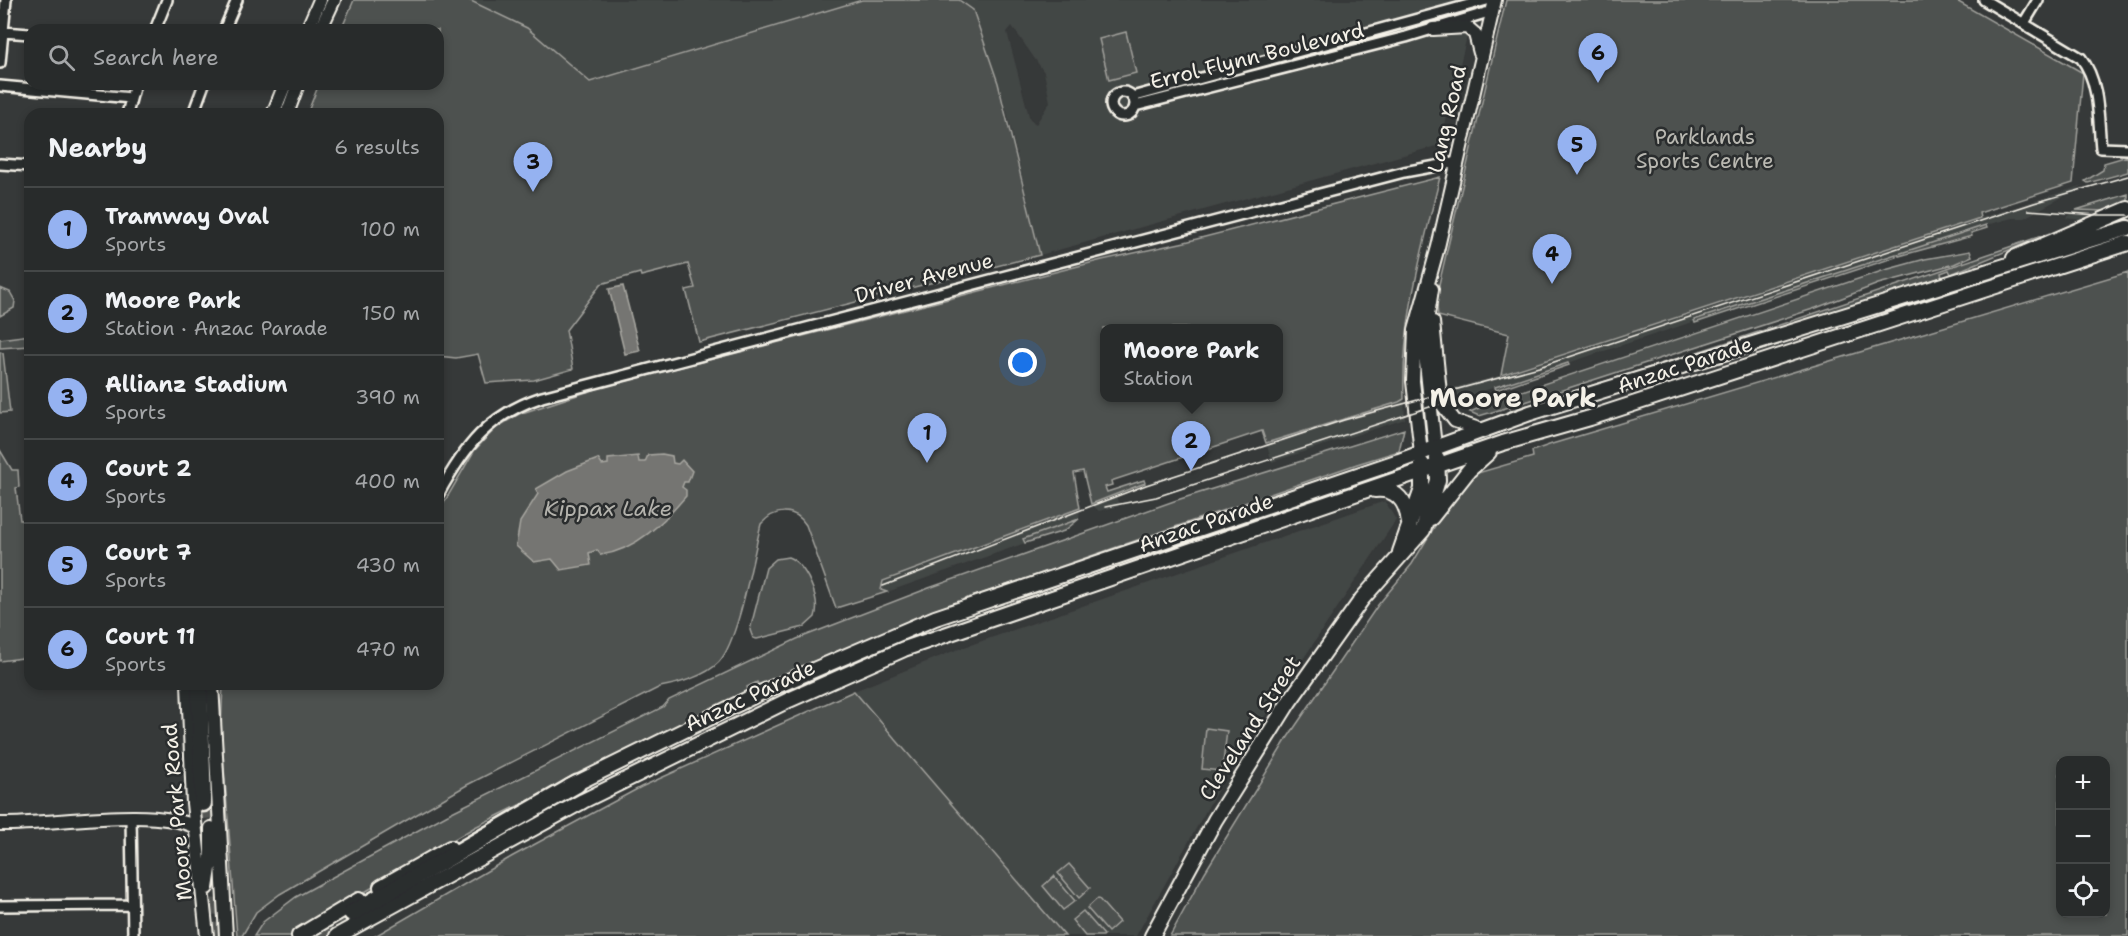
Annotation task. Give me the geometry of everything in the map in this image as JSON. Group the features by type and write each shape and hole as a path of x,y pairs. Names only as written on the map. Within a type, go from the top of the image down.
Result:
{"highway":[{"path":"198,803 200,690"},
{"path":"352,914 576,784"}],"main road":[{"name":"Anzac Parade","path":"1999,266 2030,249 2128,209"},
{"name":"Anzac Parade","path":"299,936 484,829 760,693 899,632 1482,430 1999,266 2124,231"},
{"name":"Anzac Parade","path":"337,936 583,801 789,700 873,663 980,622 1422,471 2128,243"},
{"path":"1423,530 1477,461 1503,444"},
{"name":"Cleveland Street","path":"1152,936 1207,835 1273,727 1344,622 1400,553 1423,530 1436,491 1438,466 1435,447"},
{"name":"Cleveland Street","path":"1400,553 1422,489 1420,453"},
{"path":"1369,490 1389,491 1399,497 1406,509 1409,523"}],"street":[{"path":"0,63 6,0"},
{"path":"157,24 167,0"},
{"path":"227,24 237,0"},
{"path":"310,24 320,0"},
{"path":"323,24 334,0"},
{"path":"1984,0 2081,58 2090,69 2094,83 2101,148 2128,149"},
{"path":"2024,23 2038,0"},
{"name":"Errol Flynn Boulevard","path":"1491,4 1433,29 1133,102 1491,4"},
{"name":"Lang Road","path":"1420,453 1413,381 1413,348 1420,305 1438,247 1458,162 1491,4"},
{"path":"1433,29 1464,26 1472,30 1478,38 1481,60"},
{"path":"3,32 24,34"},
{"path":"0,86 24,88"},
{"path":"44,90 131,98"},
{"path":"128,108 133,90"},
{"path":"196,108 202,90"},
{"path":"275,108 283,90"},
{"path":"289,108 296,90"},
{"name":"Driver Avenue","path":"444,486 478,434 509,411 542,397 1404,172 1458,162"},
{"path":"0,164 24,166"},
{"name":"Lang Road","path":"1435,447 1425,353 1426,328 1438,247"},
{"path":"1432,293 1441,403 1455,421 1482,430"},
{"path":"200,690 212,830 211,862 204,904"},
{"name":"Moore Park Road","path":"201,690 226,936"},
{"path":"0,824 186,812 198,803"},
{"name":"Moore Park Road","path":"198,803 195,826 207,936"},
{"path":"131,817 176,819 195,826"},
{"path":"131,817 133,936"},
{"path":"0,906 132,905"}],"shaded area":[{"path":"469,0 862,0 590,82 527,28"},
{"path":"959,0 1476,0 1440,145 1040,255 1007,112 973,10","holes":["1012,26 1044,72 1050,102 1036,124 1030,120 1007,32"]},
{"path":"2084,185 2024,218 2012,218 1986,225 1456,400 1452,388 1499,376 1676,315"},
{"path":"2076,210 2105,211 2082,220 2066,218"},
{"path":"1404,399 1405,419 1272,462 1266,443"},
{"path":"1116,495 1119,506 1099,511 1091,504"},
{"path":"1385,501 1396,520 1227,773 1136,936 1065,936 854,691 956,650"},
{"path":"1080,508 1079,519 1024,539 1025,543 887,592 881,590 883,581"}],"green space":[{"path":"354,0 469,0 527,28 590,82 862,0 959,0 973,10 998,83 1040,255 699,342 686,290 695,288 688,264 641,276 640,273 601,284 566,330 573,369 534,380 486,383 478,354 456,358 444,357 444,108 309,108 317,90 444,90 444,24 344,24"},
{"name":"Parklands Sports Centre","path":"1506,0 1955,0 2083,73 2073,183 1979,213 1980,218 1501,375 1509,334 1438,316 1436,297"},
{"path":"1126,32 1136,73 1109,80 1099,39"},
{"path":"2128,156 2128,172 2088,183 2085,181 2103,170 2104,163"},
{"path":"1440,177 1409,315 1404,399 1266,443 1262,431 1111,481 1112,485 1105,487 1107,492 1144,480 1145,483 1091,504 1083,471 1074,473 1080,508 883,581 881,590 887,592 836,608 806,525 796,515 790,513 772,515 761,524 733,636 719,662 713,667 691,679 660,687 467,785 280,894 256,912 242,936 237,936 221,729 223,690 444,690 444,503 474,451 496,428 519,414 599,388 1102,260 1185,242"},
{"path":"2128,194 2128,202 2105,211 2076,210"},
{"path":"1986,225 1987,228 1971,233 1972,236 1899,256 1898,254"},
{"path":"2050,233 1951,274 1949,270 1941,273 1942,277 1507,414 1511,410 1849,302"},
{"path":"1970,251 1972,256 1954,264 1878,284 1816,308 1519,404 1479,416 1470,412 1486,403 1885,270 1925,259"},
{"path":"1896,254 1896,257 1695,323 1694,320"},
{"path":"2128,272 2128,936 1170,936 1205,872 1288,737 1378,605 1412,564 1441,516 1450,481 1533,457 1532,451"},
{"path":"0,288 10,292 15,301 14,308 0,316"},
{"path":"24,336 24,346 0,348 0,339"},
{"path":"0,352 3,353 10,412 0,413"},
{"path":"1568,363 1569,365 1496,390 1495,387"},
{"path":"1404,429 1399,451 929,612 759,686 757,682 747,687 748,691 475,827 290,936 254,936 263,922 296,897 448,814 663,707 669,700 797,639 929,588 1177,500"},
{"path":"0,450 12,470 18,470 19,487 16,488 20,520 23,520 24,530 24,658 0,661"},
{"path":"1079,519 1064,531 1025,543 1023,539"},
{"path":"788,557 795,561 806,574 816,601 815,617 804,627 757,639 753,638 750,630 766,568 776,559"},
{"path":"854,691 1065,936 375,936 513,856 641,787"},
{"path":"1206,728 1227,731 1222,771 1202,769"},
{"path":"1069,864 1090,888 1079,898 1058,873"},
{"path":"1054,876 1075,901 1063,910 1043,886"},
{"path":"1098,898 1119,922 1108,932 1087,908"},
{"path":"1083,911 1103,936 1085,936 1072,920"}],"water":[{"path":"623,286 640,351 625,354 609,289"},
{"name":"Kippax Lake","path":"648,455 672,456 673,463 678,464 682,460 692,471 688,482 684,482 682,487 686,490 686,496 659,525 637,541 614,552 601,555 597,550 589,553 591,565 561,570 552,559 534,562 516,546 520,522 538,494 536,489 567,471 598,459 602,465 608,464 608,459 638,456 639,462 645,462"}],"tunnel":[{"path":"203,803 212,897 211,936"},
{"path":"319,936 352,913"}],"tram line":[{"path":"883,586 1146,485 1344,420 1539,367 2034,203 2128,176"},
{"path":"2028,210 2128,215"},
{"path":"1105,507 1156,497 1457,398"}],"place":[{"name":"Court 11","path":"1598,83"},
{"name":"Court 7","path":"1577,175"},
{"name":"Allianz Stadium","path":"533,192"},
{"name":"Court 2","path":"1552,284"},
{"name":"Tramway Oval","path":"927,463"},
{"name":"Moore Park","path":"1191,471"}],"district":[{"name":"Moore Park","path":"1513,398"}]}
